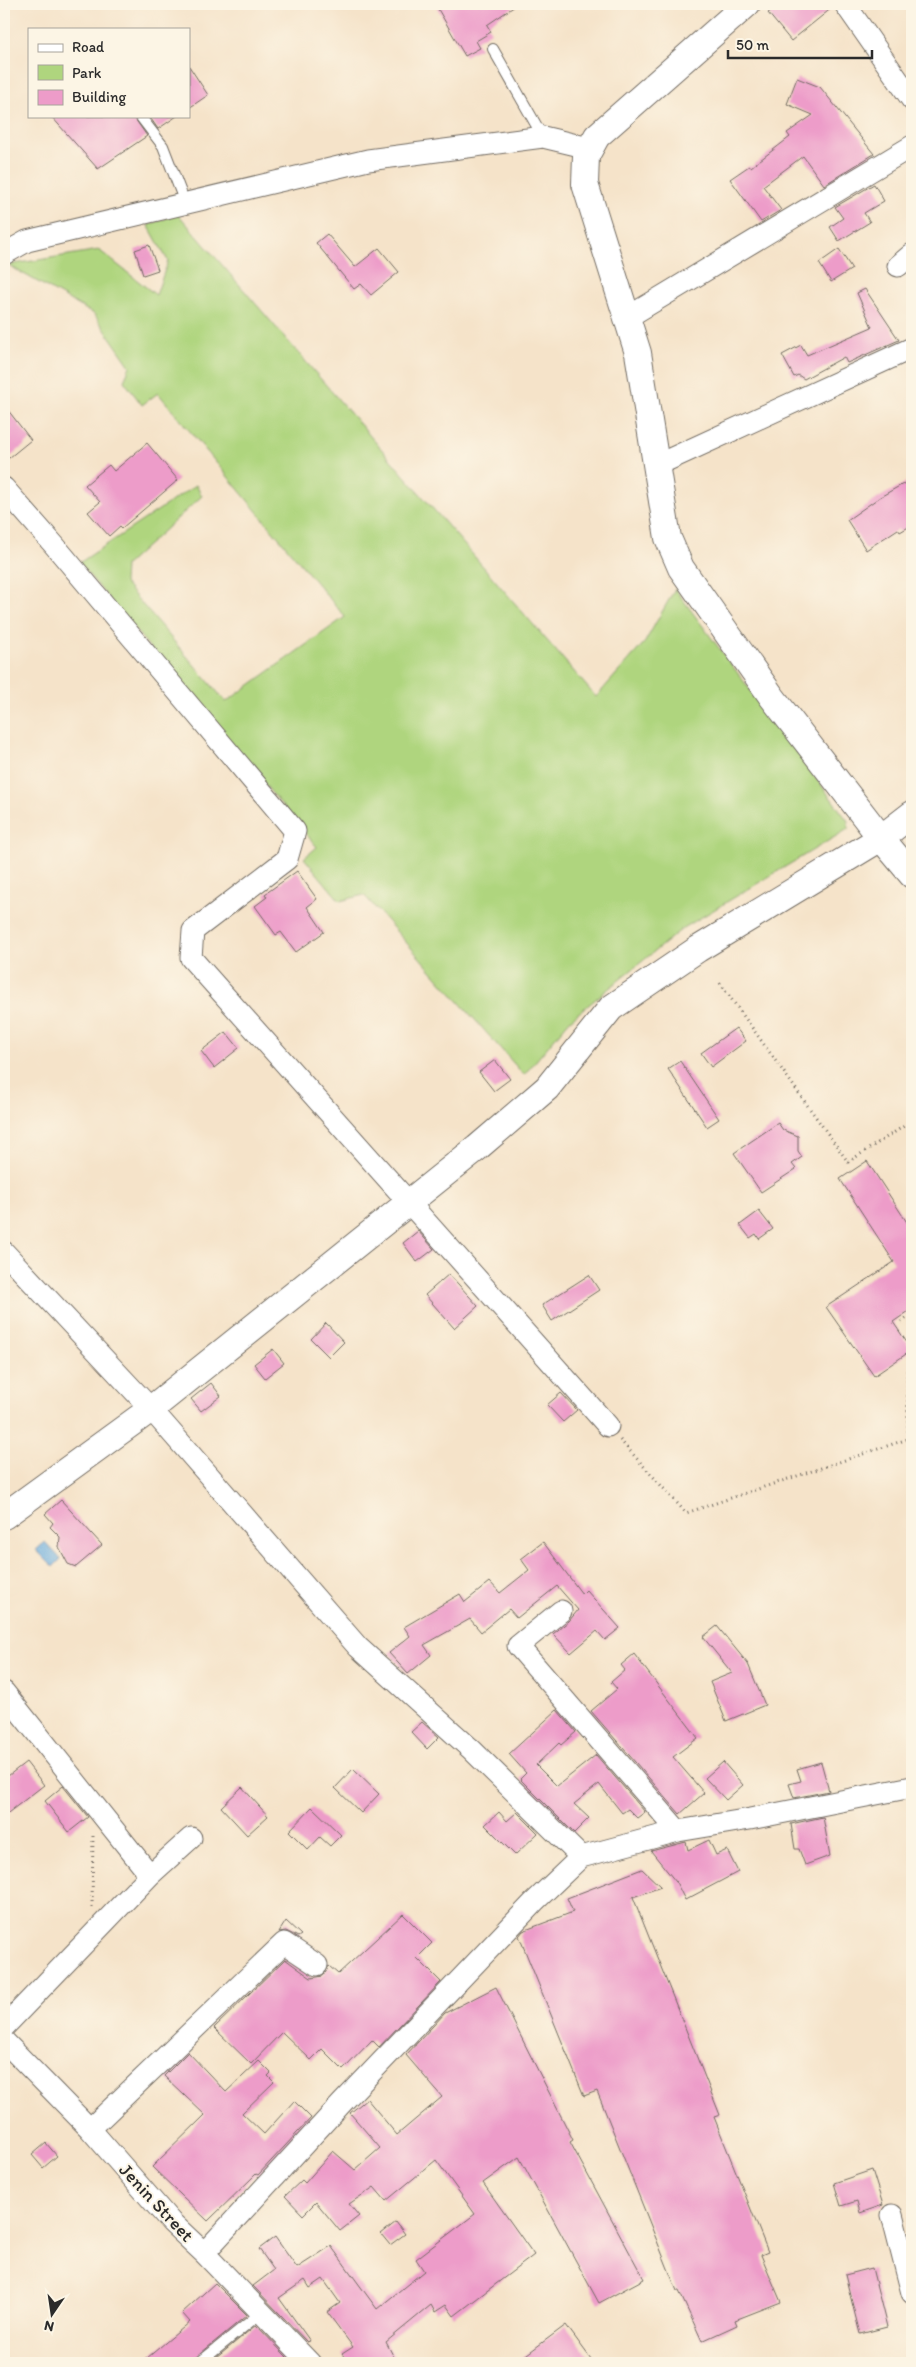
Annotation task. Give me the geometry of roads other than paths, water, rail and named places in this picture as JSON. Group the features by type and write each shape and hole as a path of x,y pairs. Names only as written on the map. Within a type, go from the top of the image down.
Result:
{"street":[{"path":"747,4 607,125 590,148 584,166 585,184 638,353 668,538 686,576 772,697 912,875"},
{"path":"845,4 912,100"},
{"path":"4,254 27,241 368,160 543,136 590,148"},
{"path":"628,317 912,146"},
{"path":"657,465 912,348"},
{"path":"4,488 295,831 287,859 193,931 192,958 608,1426"},
{"path":"4,1516 151,1409 411,1203 547,1088 611,1008 698,949 881,838 912,814"},
{"path":"4,1252 151,1409 358,1647 472,1750 581,1858"},
{"path":"561,1611 518,1646 678,1831"},
{"path":"4,1692 150,1875"},
{"path":"204,2253 342,2103 534,1902 581,1858 678,1831 750,1819 912,1787"},
{"path":"4,2027 150,1875 191,1838"},
{"path":"90,2129 284,1943 317,1964"},
{"name":"Jenin Street","path":"4,2041 90,2129 171,2222 204,2253 310,2363"},
{"path":"892,2215 912,2293"}],"lane":[{"path":"493,49 543,136"},
{"path":"142,118 163,146 185,203"},
{"path":"199,2363 262,2312"}],"water":[{"path":"45,1542 61,1559 53,1567 36,1550"}]}
